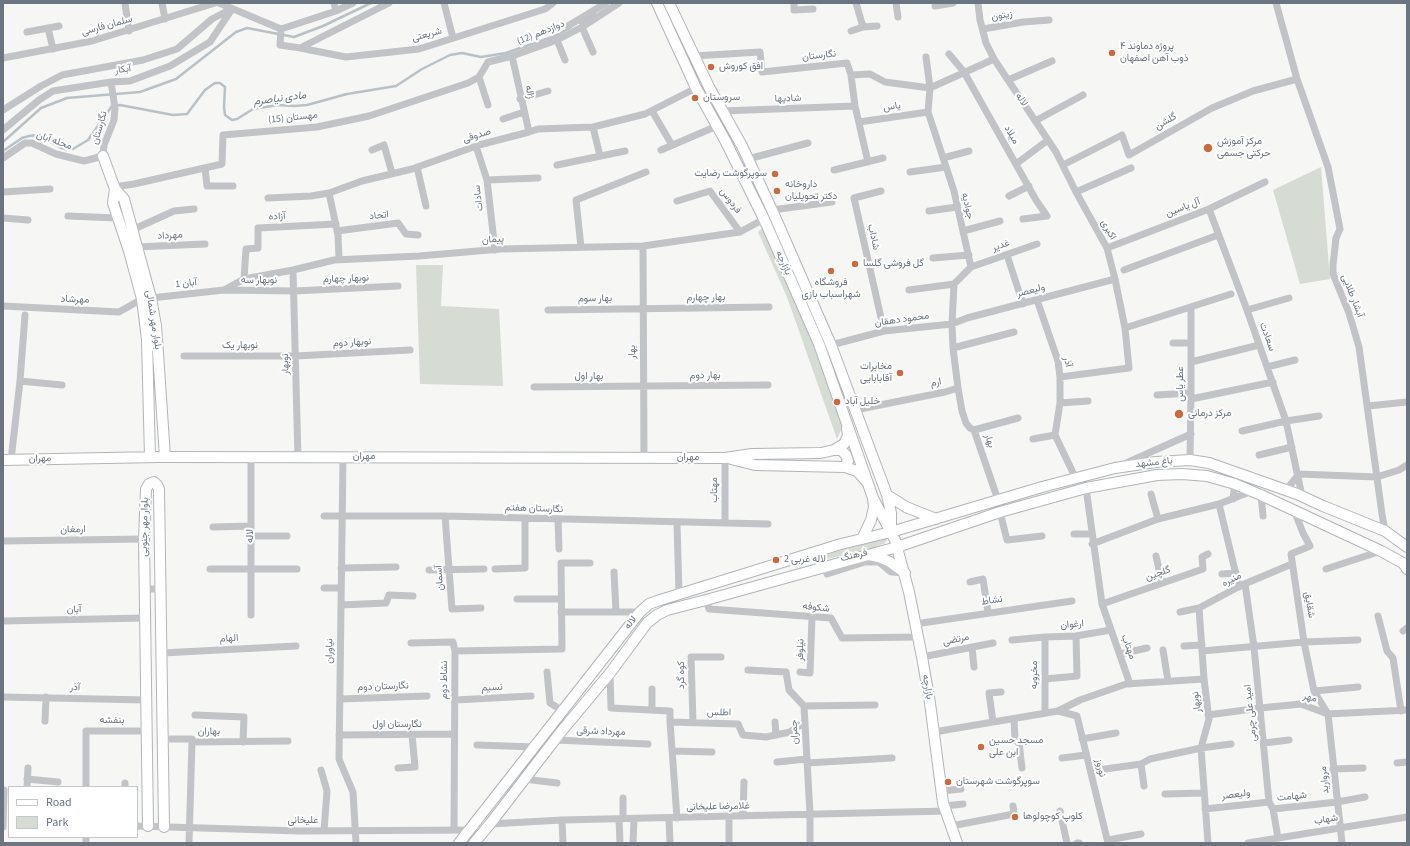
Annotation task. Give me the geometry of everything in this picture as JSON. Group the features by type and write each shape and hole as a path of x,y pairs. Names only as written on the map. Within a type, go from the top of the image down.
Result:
{"main road":[{"name":"بازارچه","path":"657,3 696,88 764,219 819,344 873,498 891,532 897,547 905,574 922,657 945,809 957,843"},
{"name":"بازارچه","path":"669,3 709,87 742,146 772,210 831,345 887,495 891,513 891,532"},
{"path":"730,151 738,153 742,146"},
{"name":"بلوار مهر شمالی","path":"103,156 114,188 113,203 117,218 156,326 165,457"},
{"path":"739,169 741,163 746,160 748,161"},
{"name":"بلوار مهر شمالی","path":"114,188 124,199 146,298 150,457"},
{"path":"834,450 844,444 848,436 847,424"},
{"path":"834,450 841,450 846,455 848,461 845,467"},
{"name":"مهران","path":"7,460 150,457 725,458 752,454 821,453 834,450"},
{"name":"مهران","path":"725,458 755,465 845,467 857,471 868,483"},
{"name":"باغ مشهد","path":"891,532 998,500 1115,468 1156,462 1190,460 1210,463 1302,496 1346,516 1385,531 1407,547"},
{"path":"1156,462 1157,475"},
{"name":"باغ مشهد","path":"897,547 1000,512 1086,488 1157,475 1182,474 1208,476 1235,484 1257,493 1381,551 1403,563 1407,569"},
{"name":"بلوار مهر جنوبی","path":"148,826 144,539 146,489 149,484 154,482 159,490 164,739 164,827"},
{"path":"887,495 906,507 936,519"},
{"path":"862,539 871,520 874,507 873,498"},
{"path":"1317,521 1324,519 1327,516 1324,506"},
{"path":"1340,531 1337,525 1340,518 1346,516"},
{"name":"لاله","path":"459,843 640,612 649,604 862,539 891,532"},
{"name":"لاله","path":"474,843 554,740 610,673 647,623 657,615 668,610 824,571 866,555 897,547"},
{"path":"815,553 824,571"},
{"path":"866,555 890,562 905,574"},
{"path":"505,785 515,791"}],"street":[{"path":"125,3 129,30"},
{"path":"162,3 165,19"},
{"name":"سلمان فارسی","path":"3,58 92,41 215,3"},
{"path":"219,3 282,29 336,11 353,3"},
{"path":"334,3 336,11"},
{"path":"282,29 280,45 300,48 389,3"},
{"path":"444,3 452,38"},
{"name":"شریعتی","path":"300,48 346,57 419,49 545,9 553,3"},
{"name":"دوازدهم (12)","path":"568,26 606,3"},
{"name":"دوازدهم (12)","path":"479,77 484,71 488,62 512,56 557,40 582,27 619,3"},
{"path":"794,3 794,10 813,9"},
{"path":"856,3 863,27"},
{"path":"896,3 898,17"},
{"path":"935,6 952,3"},
{"name":"لاله","path":"978,3 982,29 986,43 994,59 1048,140 1063,165 1076,192"},
{"name":"آبشار طلایی","path":"1276,3 1297,79 1328,167 1340,230 1336,238 1333,274 1349,313 1359,347 1385,531"},
{"name":"آبکار","path":"3,130 25,114 39,100 53,91 111,82 130,81 147,76 170,66 210,42 232,9"},
{"name":"آبکار","path":"3,110 41,86 62,75 143,60 177,49 212,19 232,9"},
{"name":"زیتون","path":"982,29 1023,22 1049,20"},
{"path":"27,32 59,26"},
{"path":"851,31 863,27 877,26"},
{"path":"582,27 593,52"},
{"path":"48,28 53,49"},
{"path":"557,40 565,60"},
{"name":"نگارستان","path":"694,56 760,52 762,72 847,63 850,75"},
{"path":"949,54 964,72"},
{"name":"ژاله","path":"512,56 520,99 529,132"},
{"path":"926,57 930,88"},
{"path":"868,162 855,106 850,75 870,74 885,82 930,88 994,59"},
{"path":"1008,80 1052,61"},
{"name":"میلاد","path":"964,72 1047,216 1023,220"},
{"path":"479,77 488,104"},
{"name":"مهستان (15)","path":"114,188 222,164 223,135 317,127 369,116 468,83 479,77"},
{"name":"گلشن","path":"1063,165 1122,135 1129,155 1212,108 1253,91 1297,79"},
{"name":"نگارستان","path":"103,156 104,144 114,120 115,108 111,82"},
{"name":"صدوقی","path":"268,198 311,196 329,192 362,181 417,167 476,146 538,129 593,127 645,114 696,88"},
{"name":"جوادیه","path":"930,88 928,112 946,167 971,267"},
{"path":"520,99 548,91"},
{"path":"1036,121 1083,95"},
{"name":"شادیها","path":"722,111 855,106"},
{"path":"652,111 672,145"},
{"path":"503,119 524,112"},
{"name":"یاس","path":"859,122 928,112"},
{"path":"661,150 717,126"},
{"path":"593,127 600,156"},
{"path":"1016,164 1048,140"},
{"path":"748,161 808,142"},
{"name":"محله آبان","path":"3,158 25,143 32,143 56,154 84,161 103,156"},
{"path":"372,150 384,146 392,174"},
{"name":"سادات","path":"476,146 487,180 495,250"},
{"path":"557,165 625,151"},
{"path":"943,158 969,151"},
{"path":"834,170 883,158"},
{"path":"417,167 426,206"},
{"path":"910,172 946,167"},
{"path":"205,168 207,186 233,186"},
{"path":"1076,192 1131,168"},
{"path":"582,247 576,200 646,172"},
{"path":"487,180 538,178"},
{"name":"آل یاسین","path":"1107,248 1209,208 1265,182"},
{"path":"1009,196 1029,186"},
{"path":"3,192 50,188"},
{"name":"فردوس","path":"677,201 710,191 740,232"},
{"name":"شاداب","path":"882,191 854,198 884,331"},
{"path":"329,192 336,227 339,259"},
{"name":"اکبری","path":"1076,192 1107,248 1116,279"},
{"path":"772,210 832,202"},
{"path":"929,210 957,207"},
{"name":"سعادت","path":"1209,208 1286,421 1299,474 1302,496"},
{"path":"132,230 174,211 194,210"},
{"path":"68,216 117,218"},
{"path":"3,218 28,220"},
{"name":"پیمان","path":"224,290 244,279 293,270 339,259 419,256 495,250 643,246 740,232 764,219"},
{"path":"963,231 1000,221"},
{"name":"اتحاد","path":"336,227 398,223 406,234 418,235"},
{"name":"آزاده","path":"244,279 246,249 258,248 258,228 336,227"},
{"path":"1124,270 1218,235"},
{"name":"مهرداد","path":"136,248 205,244"},
{"name":"غدیر","path":"971,267 1037,244"},
{"name":"بهار","path":"643,246 644,458"},
{"path":"933,258 968,255"},
{"path":"1006,255 1023,304"},
{"path":"909,290 954,284 971,267"},
{"name":"نوبهار","path":"293,270 298,458"},
{"path":"1060,377 1129,368 1125,328 1116,279"},
{"name":"ولیعصر","path":"952,324 967,318 1116,279"},
{"path":"954,284 952,324 953,348 958,388 962,411 966,423 974,430"},
{"name":"نوبهار چهارم","path":"294,291 398,286"},
{"name":"1 آبان","path":"146,298 224,290"},
{"name":"نوبهار سه","path":"224,290 294,291"},
{"path":"1125,328 1231,294"},
{"name":"مهرشاد","path":"3,306 119,312 146,298"},
{"path":"1247,310 1289,298"},
{"name":"آذر","path":"1037,300 1058,361 1060,377 1060,403 1054,435"},
{"name":"بهار چهارم","path":"643,309 769,307"},
{"name":"عطر یاس","path":"1190,460 1191,308"},
{"name":"بهار سوم","path":"548,310 643,309"},
{"path":"7,460 20,381 25,315"},
{"name":"محمود دهقان","path":"831,345 884,331 952,324"},
{"path":"953,348 1014,332"},
{"path":"1173,343 1191,344"},
{"path":"1191,362 1259,345"},
{"name":"نوبهار دوم","path":"295,356 410,350"},
{"name":"نوبهار یک","path":"184,356 295,356"},
{"path":"1267,367 1294,360"},
{"path":"20,381 62,385"},
{"path":"1157,396 1191,396 1272,382"},
{"name":"بهار دوم","path":"643,386 768,385"},
{"name":"بهار اول","path":"534,387 643,386"},
{"name":"ارم","path":"855,410 958,388"},
{"path":"1060,403 1088,401"},
{"path":"1368,406 1407,402"},
{"path":"1242,430 1319,416"},
{"name":"بهار","path":"998,500 974,430 1018,418"},
{"path":"1115,468 1191,434"},
{"path":"1034,439 1054,435 1076,479"},
{"path":"1259,455 1292,446"},
{"name":"نیاوران","path":"343,457 339,759 353,792 356,843"},
{"name":"لاله","path":"251,458 251,615"},
{"name":"مهتاب","path":"725,458 726,522"},
{"path":"1286,490 1299,474 1377,477 1399,470 1407,465"},
{"path":"1233,499 1235,484"},
{"name":"مهتاب","path":"1086,488 1092,544 1102,604 1130,684"},
{"path":"1092,544 1158,519 1257,493 1262,516"},
{"path":"1151,494 1158,519"},
{"path":"1219,504 1236,573 1242,586"},
{"path":"1292,564 1291,554 1310,546 1294,510"},
{"path":"1000,512 1007,540 1042,536"},
{"name":"نگارستان هفتم","path":"324,516 445,516 768,524"},
{"name":"آسمان","path":"445,516 452,609 482,608"},
{"path":"495,569 525,568 525,518"},
{"path":"558,519 559,549"},
{"path":"677,522 679,594"},
{"path":"213,528 251,526"},
{"path":"1074,534 1091,534"},
{"path":"251,536 287,536"},
{"name":"ارمغان","path":"3,541 144,539"},
{"path":"1326,569 1381,551"},
{"name":"گلچین","path":"1102,604 1203,569 1202,557 1208,554"},
{"path":"1156,556 1162,583"},
{"name":"فرهنگ","path":"824,571 864,562 879,562 891,572 905,574"},
{"name":"نشاط دوم","path":"454,830 455,651 562,649 561,563 590,563"},
{"name":"منیره","path":"1180,612 1199,608 1242,586 1292,564"},
{"name":"شقایق","path":"1292,564 1304,642 1314,691 1328,714"},
{"path":"342,568 396,567"},
{"path":"210,569 297,569"},
{"path":"429,570 484,569"},
{"path":"614,572 616,612"},
{"path":"1222,574 1236,573"},
{"path":"970,582 983,579 988,612"},
{"name":"امید علی چرمی","path":"1242,586 1254,647 1269,802 1273,809 1274,840"},
{"path":"324,588 341,588"},
{"path":"145,589 161,590"},
{"path":"341,604 386,603 389,595 412,596"},
{"path":"516,598 561,599"},
{"name":"شکوفه","path":"706,600 709,609 831,618 842,638 918,637"},
{"name":"نشاط","path":"915,624 988,612 1072,601"},
{"name":"نوبهار","path":"1199,608 1204,679 1209,719 1202,748 1208,843"},
{"path":"561,612 640,612"},
{"name":"نیلوفر","path":"800,672 810,674 812,616"},
{"path":"1378,616 1387,651 1393,658 1404,710"},
{"name":"آبان","path":"3,621 145,618"},
{"name":"ارغوان","path":"1012,640 1076,636 1111,630"},
{"path":"1045,679 1077,676 1076,636"},
{"name":"مخروبه","path":"1045,637 1045,713"},
{"path":"1184,646 1202,648 1254,647 1304,642 1358,640"},
{"path":"411,643 453,642 455,651"},
{"name":"مرتضی","path":"922,657 993,643"},
{"name":"الهام","path":"162,653 296,646"},
{"path":"972,647 974,666"},
{"path":"1120,654 1147,648"},
{"path":"1163,650 1168,681"},
{"name":"کوه گرد","path":"693,722 691,657 721,657"},
{"name":"چمران","path":"748,670 786,672 789,690 804,706 810,814"},
{"path":"547,672 550,703 562,711"},
{"path":"610,673 612,708 670,711 677,818"},
{"path":"1130,684 1204,679"},
{"name":"نوروز","path":"934,732 1058,711 1080,700 1130,684"},
{"path":"1314,691 1358,687"},
{"path":"652,689 652,710"},
{"path":"993,722 989,693 1000,692"},
{"name":"نگارستان دوم","path":"340,698 427,696"},
{"name":"نسیم","path":"454,700 531,696"},
{"name":"آذر","path":"3,697 146,700"},
{"path":"45,721 46,697"},
{"name":"مهر","path":"1208,715 1301,704 1328,714 1404,710"},
{"path":"804,706 874,705"},
{"name":"نوروز","path":"1058,711 1077,716 1108,842"},
{"path":"195,714 244,717 243,742"},
{"name":"مروارید","path":"1328,714 1342,843"},
{"path":"1014,719 1015,740 1019,744 1022,768"},
{"name":"اطلس","path":"670,722 738,724 743,735 766,737 790,732 805,722"},
{"path":"775,722 776,735"},
{"name":"بنفشه","path":"86,786 86,731 146,731"},
{"path":"1082,739 1116,733"},
{"name":"نگارستان اول","path":"339,735 454,734"},
{"path":"398,768 415,767 412,735"},
{"path":"164,739 192,739 192,742"},
{"name":"مهرداد شرقی","path":"554,740 648,744"},
{"path":"1264,743 1289,740"},
{"name":"بهاران","path":"189,843 192,742 288,741"},
{"path":"1090,771 1141,764 1150,759 1202,748 1231,744"},
{"path":"477,745 535,747"},
{"path":"672,751 712,752"},
{"path":"1062,758 1086,755"},
{"path":"777,762 892,758"},
{"path":"1397,763 1407,762"},
{"path":"1141,764 1144,786"},
{"path":"28,768 27,783 58,782"},
{"path":"1334,769 1363,768"},
{"path":"321,770 327,791 324,831"},
{"path":"524,779 557,783"},
{"path":"743,816 744,782"},
{"path":"942,791 961,789"},
{"path":"3,827 4,790"},
{"path":"1165,794 1204,793"},
{"name":"شهامت","path":"1273,809 1337,802 1365,797"},
{"path":"620,843 623,798"},
{"name":"ولیعصر","path":"1205,809 1269,802"},
{"name":"غلامرضا علیخانی","path":"490,824 562,820 677,818 945,809 963,804"},
{"path":"951,826 1014,814 1013,806"},
{"path":"1060,811 1067,843"},
{"path":"810,814 810,843"},
{"path":"729,816 729,843"},
{"name":"شهاب","path":"1248,843 1274,840 1407,817"},
{"path":"669,818 670,843"},
{"path":"633,843 634,819"},
{"path":"562,820 562,843"},
{"name":"علیخانی","path":"138,826 324,831 470,830"},
{"path":"1108,842 1141,834"}],"green space":[{"path":"1321,167 1330,279 1300,284 1273,190"},
{"path":"765,225 807,319 843,426 837,439 787,297 758,232"},
{"path":"416,265 443,265 441,306 499,309 503,386 420,384"},
{"path":"880,539 887,539 885,543 871,549 827,559 822,556"}],"waterway":[{"path":"3,142 41,108 67,98 140,92 176,79 236,32 247,28 294,37 323,26 371,3"},
{"name":"مادی نیاصرم","path":"580,23 595,14"},
{"name":"مادی نیاصرم","path":"3,151 22,138 38,135 61,148 73,149 88,140 112,106 120,105 173,115 187,114 205,90 215,83 220,83 225,87 225,115 232,120 237,119 253,109 278,105 307,105 347,94 396,86 422,69 450,55 462,53 481,57 506,53 555,36 570,28"}],"place":[{"name":"پروژه دماوند ۴ ذوب آهن اصفهان","path":"1112,53"},
{"name":"افق کوروش","path":"711,67"},
{"name":"سروستان","path":"695,98"},
{"name":"مرکز آموزش حرکتی جسمی","path":"1208,148"},
{"name":"سوپرگوشت رضایت","path":"775,174"},
{"name":"داروخانه دکتر تحویلیان","path":"777,191"},
{"name":"گل فروشی گلسا","path":"855,264"},
{"name":"فروشگاه شهراسباب بازی","path":"831,271"},
{"name":"مخابرات آقابابایی","path":"900,373"},
{"name":"خلیل آباد","path":"837,402"},
{"name":"مرکز درمانی","path":"1179,414"},
{"name":"لاله غربی 2","path":"776,560"},
{"name":"مسجد حسین ابن علی","path":"981,747"},
{"name":"سوپرگوشت شهرستان","path":"948,782"},
{"name":"کلوپ کوچولوها","path":"1015,817"}]}
